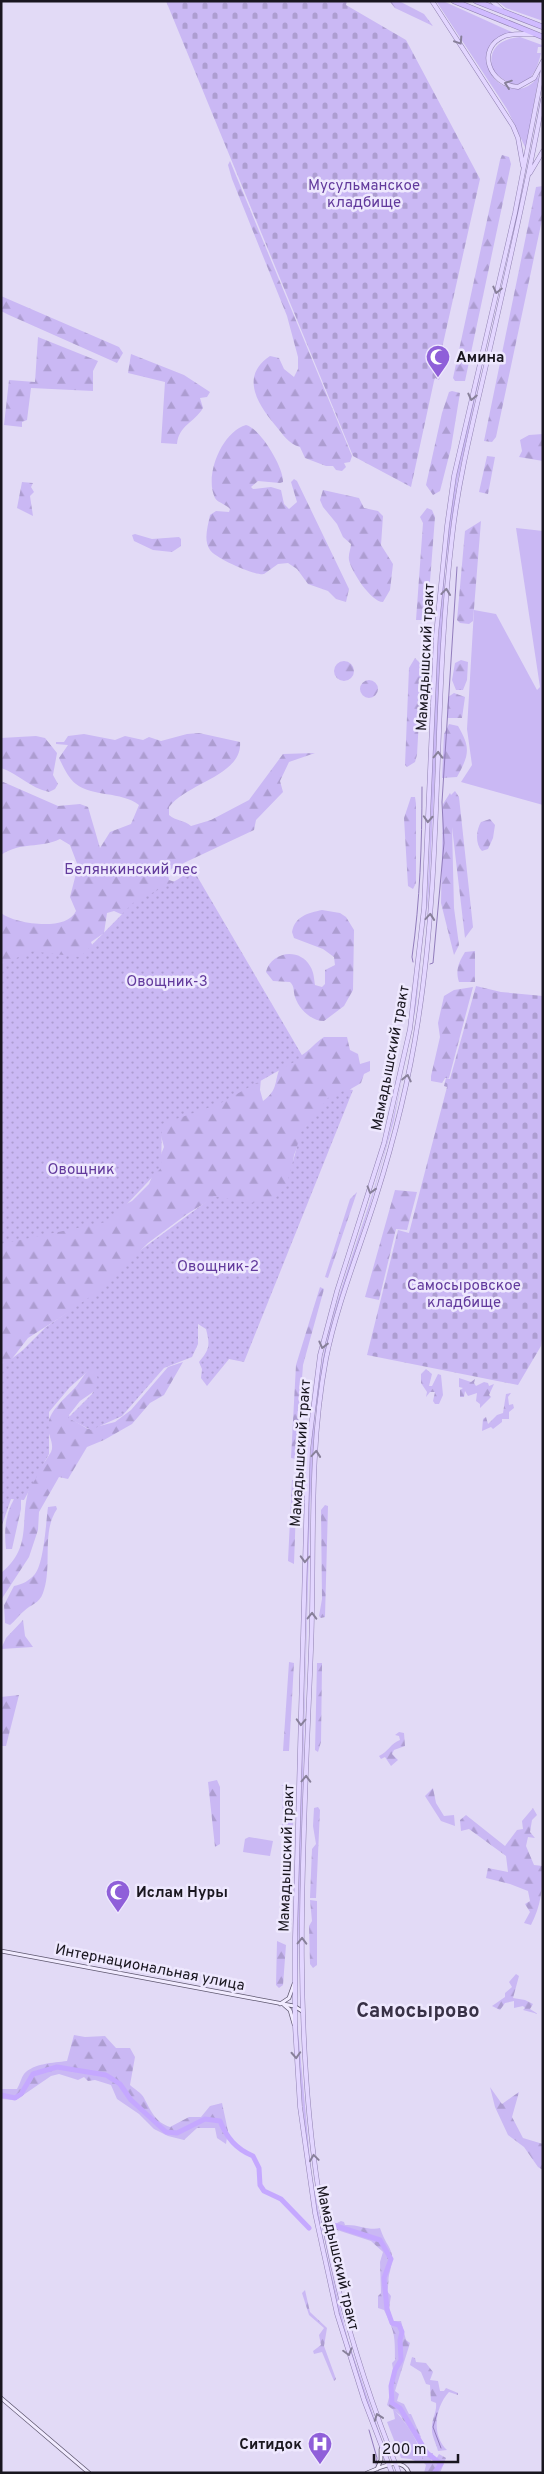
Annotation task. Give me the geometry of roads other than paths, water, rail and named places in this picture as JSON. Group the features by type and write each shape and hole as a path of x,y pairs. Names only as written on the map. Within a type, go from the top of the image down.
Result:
{"highway":[{"path":"454,1 543,37"},
{"path":"476,1 543,27"}],"main road":[{"path":"432,1 513,126 523,160 523,174"},
{"path":"492,1 509,15"},
{"path":"535,34 507,36 499,39 490,54 491,71 502,83 518,87 534,78 543,61"},
{"name":"Мамадышский тракт","path":"392,2473 352,2364 323,2255 305,2157 294,2026 308,1451 320,1355 335,1298 384,1143 410,1029 424,908 436,635 447,526 454,476 523,174 543,69"},
{"path":"526,185 543,99"},
{"path":"526,185 531,169 543,151"},
{"name":"Мамадышский тракт","path":"399,2473 357,2356 331,2262 312,2149 302,2010 314,1484 322,1388 332,1336 396,1125 417,1030 431,908 443,625 456,506 526,185"}],"street":[{"name":"Интернациональная улица","path":"1,1951 294,2006 302,2010"},
{"path":"294,1983 289,1998 281,2004 290,2010 294,2026"},
{"path":"1,2398 89,2473"},
{"path":"376,2469 381,2460 381,2445"},
{"path":"367,2473 395,2463 405,2466 409,2473"}],"waterway":[{"path":"430,964 433,963 444,843 442,802 457,567"},
{"path":"413,962 420,872 422,787"},
{"path":"1,2095 15,2098 21,2094 33,2074 57,2067 106,2075 120,2084 131,2100 166,2132 177,2133 205,2119 220,2121 233,2142 253,2156 259,2168 260,2185 264,2191 281,2199 309,2228"},
{"path":"333,2225 380,2240 391,2259 384,2278 387,2309 392,2323 399,2325 402,2332 400,2340 401,2360 395,2370 391,2386 392,2403 400,2408 427,2453 441,2464 434,2473"},
{"path":"437,2413 433,2427 441,2448"},
{"path":"369,2430 377,2458 376,2464"}],"place":[{"name":"Амина","path":"438,378"},
{"name":"Ислам Нуры","path":"118,1913"},
{"name":"Ситидок","path":"320,2465"}],"district":[{"name":"Самосырово","path":"418,2010"}],"park label":[{"name":"Мусульманское кладбище","path":"364,194"},
{"name":"Белянкинский лес","path":"131,869"},
{"name":"Овощник-3","path":"167,981"},
{"name":"Овощник","path":"81,1169"},
{"name":"Овощник-2","path":"218,1266"},
{"name":"Самосыровское кладбище","path":"464,1294"}]}
